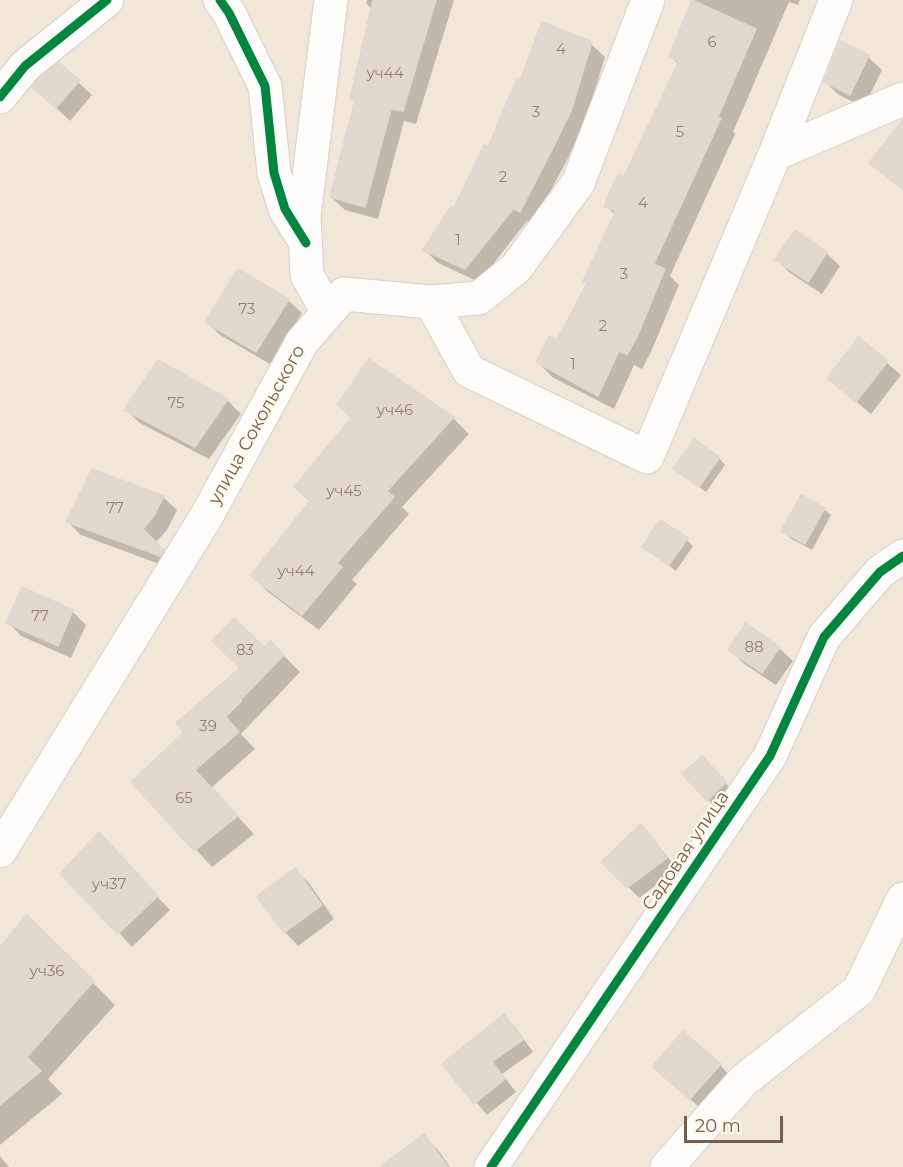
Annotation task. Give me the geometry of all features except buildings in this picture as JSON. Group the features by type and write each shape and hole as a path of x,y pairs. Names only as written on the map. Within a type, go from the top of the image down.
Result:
{"street":[{"path":"0,97 25,66 107,0"},
{"path":"220,0 229,13 265,86 274,173 285,208 306,243"},
{"path":"328,312 307,275 304,216 331,0"},
{"name":"улица Сокольского","path":"0,851 206,517 302,342 344,294 431,302 479,298 516,268 578,183 648,0"},
{"path":"431,302 469,371 647,458 775,154 836,0"},
{"path":"775,154 903,99"},
{"name":"Садовая улица","path":"491,1167 770,756 824,637 880,572 903,556"},
{"path":"668,1167 744,1080 859,990 903,899"}],"shaded area":[{"path":"0,0 903,0 903,1167 0,1167"}],"cycle path":[{"path":"0,97 25,66 107,0"},
{"path":"220,0 229,13 265,86 274,173 285,209 306,243"},
{"path":"491,1167 770,756 824,637 880,572 903,556"}]}
